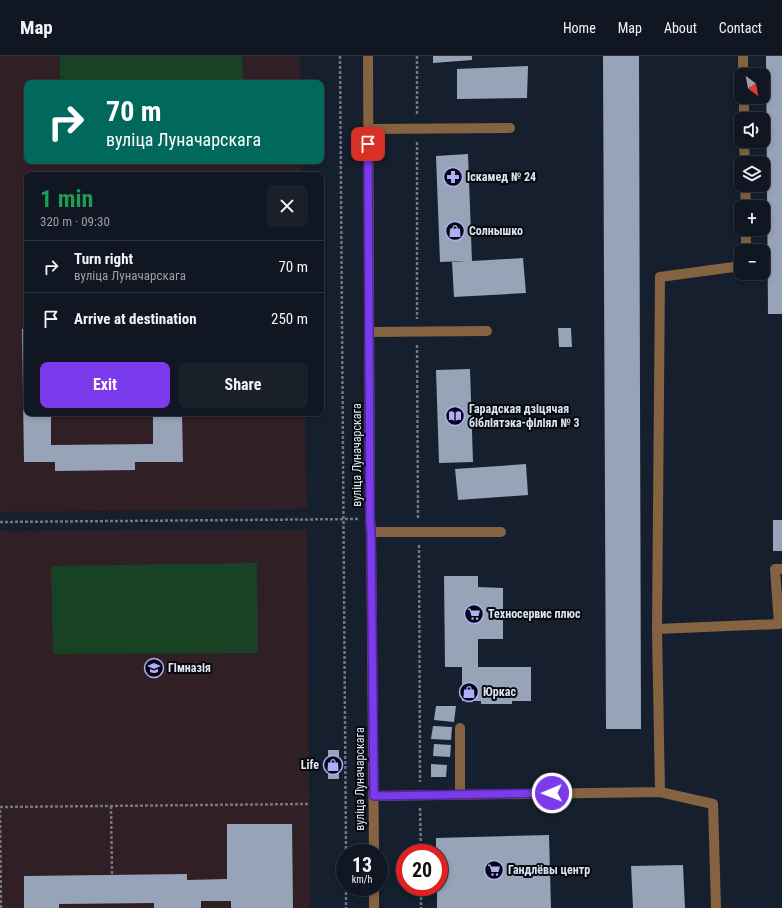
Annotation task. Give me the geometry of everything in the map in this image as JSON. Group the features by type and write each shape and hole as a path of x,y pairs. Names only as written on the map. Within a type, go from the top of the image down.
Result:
{"street":[{"name":"вуліца Луначарскага","path":"368,56 370,519 374,844"},
{"path":"743,56 743,68"},
{"path":"368,129 510,128"},
{"path":"660,792 657,628 660,277 734,267"},
{"path":"370,332 487,331"},
{"path":"371,532 501,532"},
{"path":"657,628 779,624 775,569 782,569"},
{"path":"460,728 460,794"},
{"path":"374,796 660,792 713,804 716,908"},
{"path":"374,896 374,908"}],"path":[{"path":"340,56 346,844"},
{"path":"417,56 417,115"},
{"path":"417,136 417,323"},
{"path":"417,338 418,524"},
{"path":"0,522 370,519"},
{"path":"418,539 420,786"},
{"path":"420,802 421,844"},
{"path":"1,908 0,808 309,804"},
{"path":"111,806 112,875"},
{"path":"346,896 346,908"},
{"path":"421,896 421,908"}],"shaded area":[{"path":"0,56 300,56 301,80 24,80 24,164 302,164 302,172 24,172 24,416 305,416 307,509 0,512"},
{"name":"Гімназія","path":"307,530 310,908 0,908 0,531"}],"green space":[{"path":"60,56 242,56 243,80 60,80"},
{"path":"257,563 258,653 53,654 51,566"}],"building":[{"path":"433,56 472,56 472,60 433,63"},
{"path":"603,56 639,56 641,729 606,729"},
{"path":"766,56 782,56 782,314 768,314 768,280 770,280 770,244 767,244 767,236 770,236 770,200 767,200 767,192 770,192 770,156 767,156 767,148 770,148 770,112 766,112 766,104 770,104 770,68 766,68"},
{"path":"528,66 527,98 457,99 457,69"},
{"path":"468,154 472,261 523,258 526,293 454,297 452,262 466,261 440,262 436,156"},
{"path":"558,328 571,328 572,347 559,347"},
{"path":"22,329 24,329 24,416 51,416 51,445 153,444 153,416 182,416 183,462 135,462 135,470 55,471 55,462 24,462"},
{"name":"Гарадская дзіцячая бібліятэка-філіял № 3","path":"470,369 473,462 439,463 436,370"},
{"path":"526,464 528,495 458,500 455,469"},
{"path":"773,520 782,520 782,551 773,551"},
{"name":"Техносервис плюс","path":"444,576 478,576 478,587 503,588 503,639 478,639 478,667 531,667 531,701 512,701 512,704 481,704 481,701 462,701 462,667 445,667"},
{"path":"436,706 456,706 454,722 434,720"},
{"path":"433,726 452,727 451,740 431,739"},
{"path":"434,744 451,745 450,757 433,756"},
{"name":"Life","path":"328,750 339,750 339,779 328,779"},
{"path":"431,764 447,765 446,777 431,777"},
{"path":"227,824 292,824 293,908 231,908 231,901 201,901 201,908 154,908 154,903 59,904 59,908 24,908 24,876 187,874 187,880 227,879"},
{"name":"Гандлёвы центр","path":"549,835 551,908 437,908 437,896 448,896 448,844 436,844 436,838"},
{"path":"683,865 685,908 633,908 631,866"}],"place":[{"name":"Іскамед № 24","path":"453,177"},
{"name":"Солнышко","path":"455,231"},
{"name":"Гарадская дзіцячая бібліятэка-філіял № 3","path":"455,416"},
{"name":"Техносервис плюс","path":"474,614"},
{"name":"Гімназія","path":"154,668"},
{"name":"Юркас","path":"469,692"},
{"name":"Life","path":"333,765"},
{"name":"Гандлёвы центр","path":"494,870"}],"route":[{"path":"368,144 370,519 374,796 552,793"}]}
